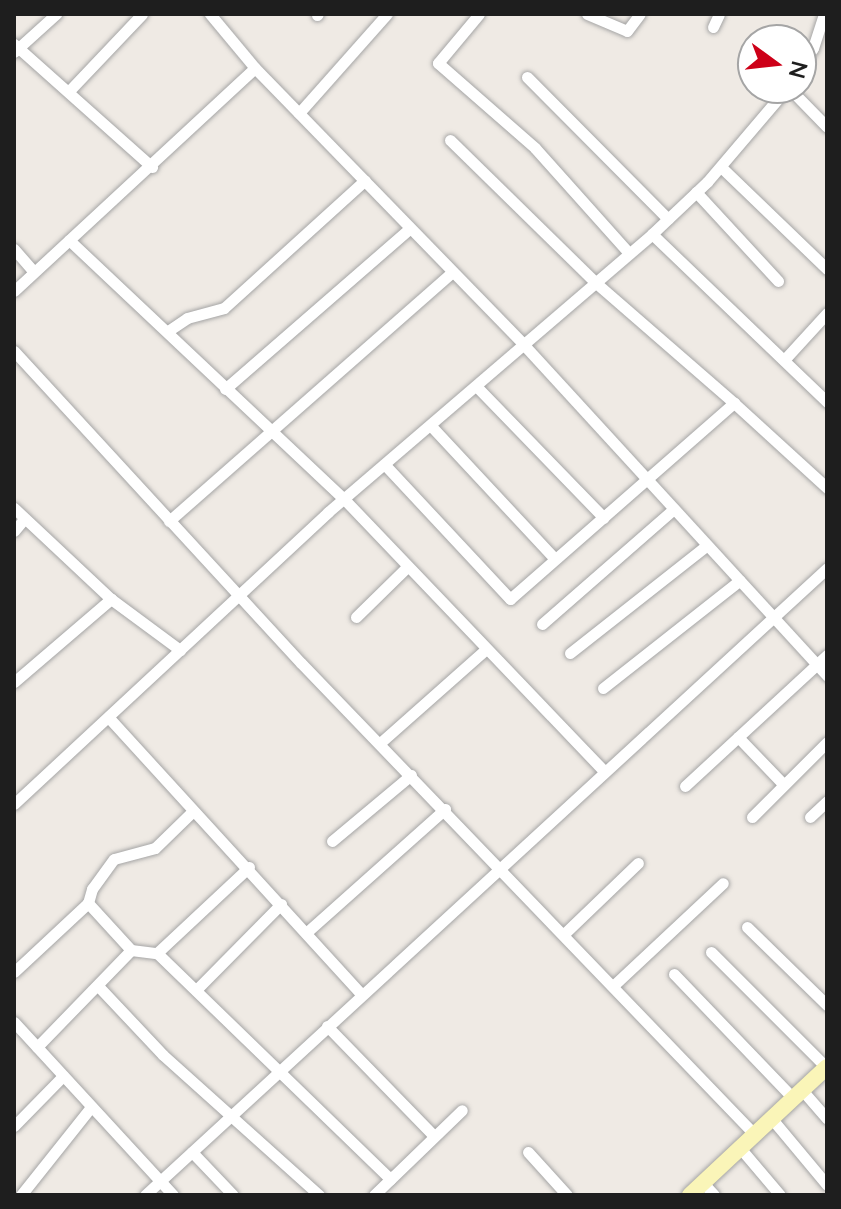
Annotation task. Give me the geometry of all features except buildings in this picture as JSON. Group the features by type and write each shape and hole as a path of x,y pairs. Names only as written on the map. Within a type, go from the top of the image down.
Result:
{"street":[{"path":"56,14 15,48 69,91 152,167"},
{"path":"69,91 142,14"},
{"path":"210,14 255,68 365,180 408,230 525,346 827,675"},
{"path":"299,113 387,14"},
{"path":"587,14 627,31 640,14"},
{"path":"713,27 719,14"},
{"path":"477,15 438,63 535,148 628,252"},
{"path":"14,291 152,167 255,68"},
{"path":"527,77 668,219"},
{"path":"14,804 110,719 344,499 432,427 652,234 721,167 774,104"},
{"path":"804,104 827,127"},
{"path":"450,140 596,283 827,488"},
{"path":"721,167 827,269"},
{"path":"168,331 187,318 224,308 365,180"},
{"path":"696,192 778,281"},
{"path":"225,389 408,230"},
{"path":"652,234 827,402"},
{"path":"69,240 344,499 406,568 602,769"},
{"path":"14,249 34,272"},
{"path":"169,521 451,273"},
{"path":"784,360 825,319"},
{"path":"14,351 240,598 500,870 565,933 755,1135"},
{"path":"477,387 604,518"},
{"path":"386,466 507,597 514,597 554,558 649,480 734,403"},
{"path":"432,427 554,558"},
{"path":"14,508 111,599 180,650"},
{"path":"542,624 674,509"},
{"path":"14,531 24,519"},
{"path":"570,653 707,545"},
{"path":"356,617 406,568"},
{"path":"145,1195 500,870 602,769 827,568"},
{"path":"603,688 740,580"},
{"path":"14,682 111,599"},
{"path":"380,743 485,650"},
{"path":"685,786 827,655"},
{"path":"110,719 193,811 249,867 361,994"},
{"path":"738,737 784,785"},
{"path":"752,817 827,742"},
{"path":"332,841 411,775"},
{"path":"810,817 827,801"},
{"path":"307,932 445,809"},
{"path":"14,972 88,903 100,873 114,859 155,848 193,811"},
{"path":"565,933 638,863"},
{"path":"157,953 249,867"},
{"path":"614,985 723,883"},
{"path":"88,903 131,950 157,953 390,1179"},
{"path":"196,990 281,904"},
{"path":"747,927 827,1005"},
{"path":"37,1047 99,987 131,950"},
{"path":"690,1195 708,1189 741,1149 827,1067 711,952"},
{"path":"674,974 827,1119"},
{"path":"99,987 230,1116 319,1195"},
{"path":"14,1022 173,1195"},
{"path":"327,1026 434,1136"},
{"path":"14,1126 63,1076"},
{"path":"21,1195 91,1107"},
{"path":"374,1195 462,1110"},
{"path":"772,1119 827,1185"},
{"path":"741,1149 780,1195"},
{"path":"192,1152 233,1195"},
{"path":"528,1152 567,1195"}]}
